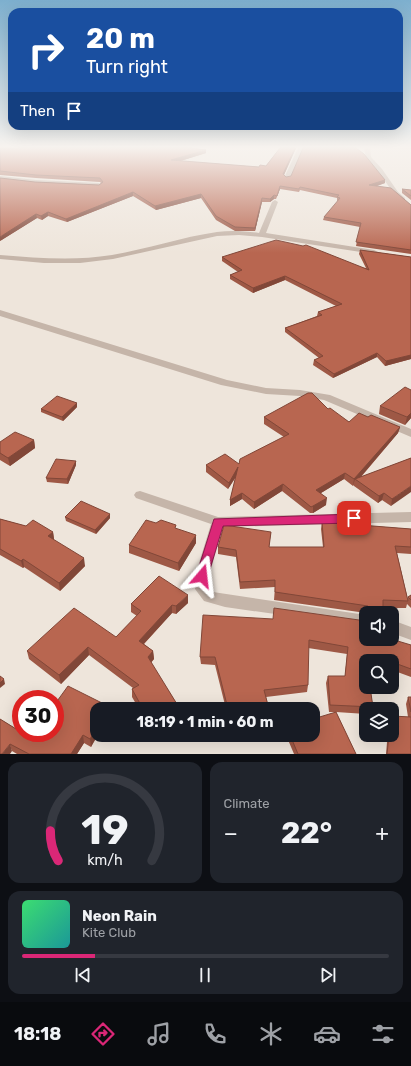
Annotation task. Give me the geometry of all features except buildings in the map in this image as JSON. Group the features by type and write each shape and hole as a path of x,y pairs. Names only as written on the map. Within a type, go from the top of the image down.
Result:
{"street":[{"path":"61,183 99,185"},
{"path":"389,183 396,193 411,206"},
{"path":"262,235 275,202"},
{"path":"0,258 44,261 80,261 113,257 217,234 239,233 385,253"},
{"path":"0,313 225,383 266,391 300,393 326,397 411,433"},
{"path":"140,495 218,522 411,517"},
{"path":"218,522 202,576 202,589 209,597 225,601 359,620"},
{"path":"399,629 411,634"}],"route":[{"path":"202,576 218,522 354,518"}]}
